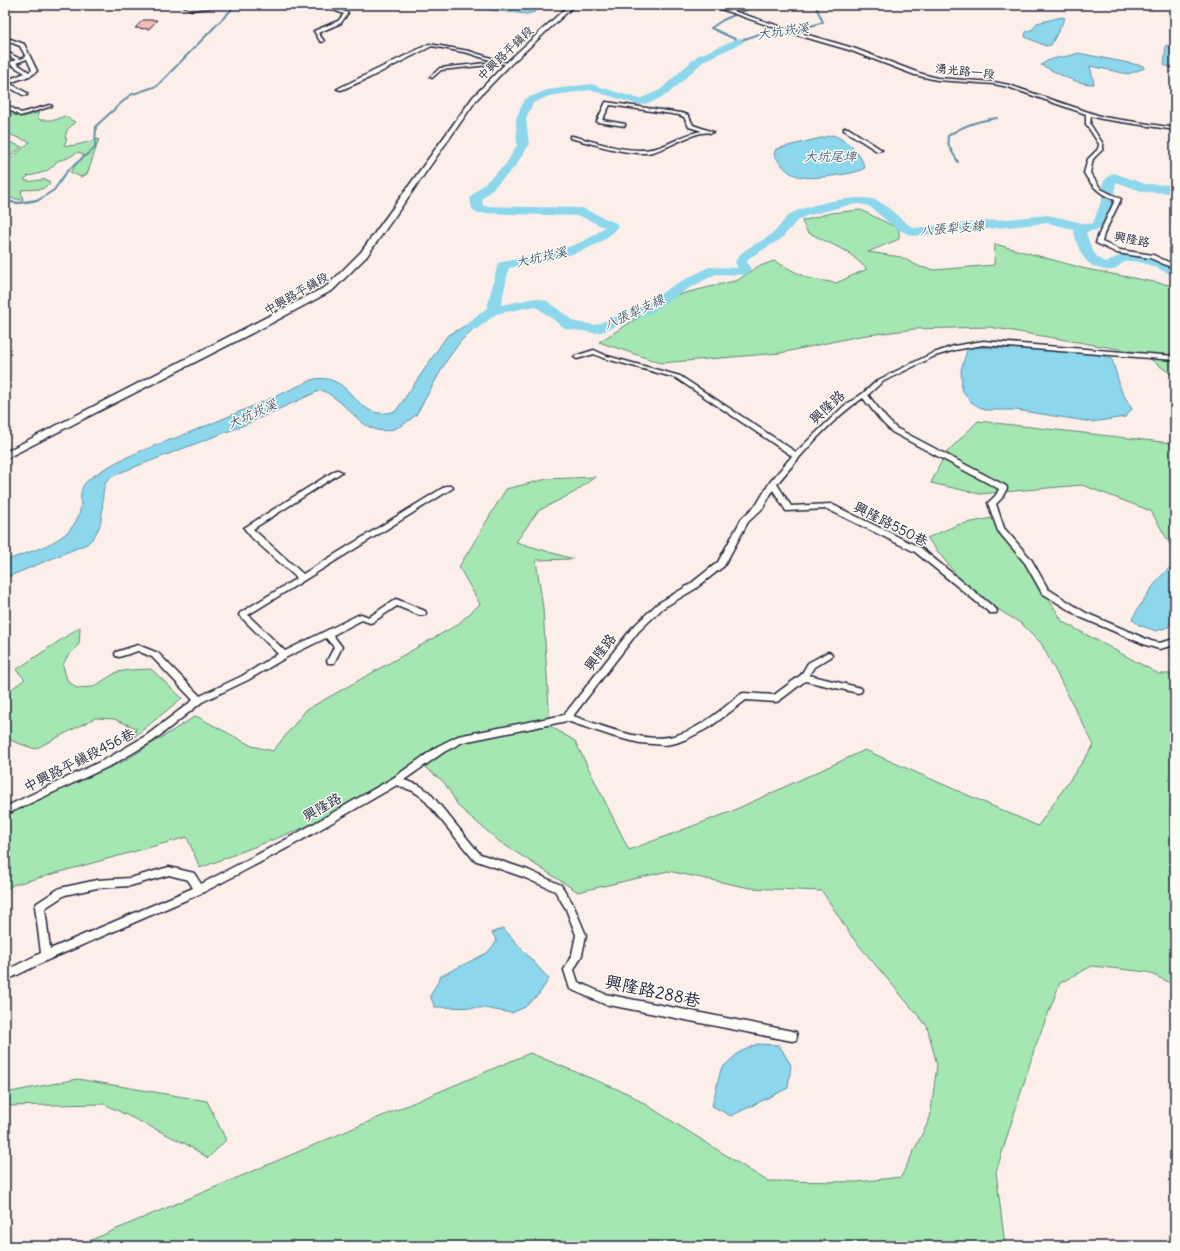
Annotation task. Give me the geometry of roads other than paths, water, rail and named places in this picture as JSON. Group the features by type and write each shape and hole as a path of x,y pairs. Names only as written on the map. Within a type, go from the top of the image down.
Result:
{"street":[{"path":"184,5 192,9 227,5"},
{"path":"322,41 316,32 340,22 346,13 324,5"},
{"name":"中興路平鎮段","path":"5,456 243,335 330,288 364,254 475,98 504,63 572,5"},
{"name":"湧光路一段","path":"710,5 776,27 851,49 917,74 937,79 994,83 1009,86 1089,114 1120,122 1175,129"},
{"path":"5,38 22,45 32,73"},
{"path":"339,89 367,77 431,45 469,52 504,63"},
{"path":"5,52 19,60"},
{"path":"27,58 12,63 32,73"},
{"path":"432,77 440,69 504,63"},
{"path":"5,83 32,73"},
{"path":"5,83 26,94"},
{"path":"572,137 637,151 655,150 692,134 712,132 691,126 686,116 679,114 608,103 599,121 623,125"},
{"path":"5,106 20,115 50,106"},
{"name":"興隆路","path":"1089,114 1088,124 1101,144 1100,149 1091,159 1086,173 1094,186 1102,193 1118,199 1113,214 1099,237 1099,243 1119,252 1152,256 1175,267"},
{"path":"846,128 879,150"},
{"name":"興隆路","path":"5,976 46,956 199,890 290,842 396,781 441,749 461,739 567,718 634,630 660,606 692,587 721,564 745,520 760,506 773,484 796,456 846,407 864,395 880,380 933,355 954,348 983,343 1175,358"},
{"path":"577,357 594,352 605,357 678,377 796,456"},
{"path":"864,395 894,430 1003,488 999,496 992,503 1001,529 1028,561 1045,591 1083,615 1149,644 1159,646 1175,642"},
{"path":"302,578 248,528 338,472"},
{"name":"興隆路550巷","path":"773,484 789,509 828,506 918,550 993,611"},
{"path":"284,655 243,615 449,488"},
{"name":"中興路平鎮段456巷","path":"5,811 124,753 150,738 199,700 245,678 284,655 327,633 361,617 370,620 396,602 422,613"},
{"path":"327,633 338,647 331,661"},
{"path":"118,654 138,648 155,655 199,700"},
{"path":"567,718 636,738 666,741 691,733 718,717 744,696 776,699 804,677 812,665 828,656"},
{"path":"804,677 858,690"},
{"name":"興隆路288巷","path":"396,781 416,788 426,795 477,857 526,873 558,888 573,913 581,935 576,955 569,970 574,985 604,998 792,1036"},
{"path":"46,956 40,906 63,891 97,884 130,882 169,871 191,876 199,890"}],"water":[{"path":"444,5 541,5 535,12 527,14"},
{"path":"1062,17 1065,18 1051,45 1046,46 1025,37 1026,32 1033,29 1037,23"},
{"path":"1166,45 1175,47 1175,69 1164,65"},
{"path":"1078,53 1144,66 1145,68 1128,74 1090,66 1094,84 1087,84 1073,80 1041,65 1050,60"},
{"name":"大坑尾埤","path":"833,135 844,140 857,152 865,168 857,172 822,177 813,178 798,176 792,174 786,169 774,154 776,149"},
{"path":"491,311 460,342 447,360 416,415 400,426 386,431 375,429 364,424 334,397 321,390 242,426 112,477 105,485 103,492 99,527 95,536 87,544 5,578 5,561 36,550 56,540 73,526 80,511 83,486 92,477 115,463 314,379 327,379 338,383 362,405 371,411 382,413 396,411 447,336"},
{"path":"968,347 1089,351 1112,359 1121,390 1132,409 1125,417 1092,422 1016,410 985,410 971,402 962,390 961,370"},
{"path":"1175,564 1175,619 1168,627 1156,631 1139,625 1132,619 1145,597 1157,581 1169,568"},
{"path":"503,928 549,979 539,994 525,1007 512,1013 484,1008 435,1007 430,996 441,976 487,953 497,941 492,933"},
{"path":"757,1044 779,1045 791,1065 788,1088 731,1116 712,1106 721,1069 738,1053"}],"waterway":[{"path":"37,201 54,190 68,170 95,148 96,126 130,95 157,86 236,5"},
{"name":"大坑崁溪","path":"746,5 746,10 723,20 711,28 739,41 765,32 808,27 823,22 815,5"},
{"name":"大坑崁溪","path":"492,311 503,266 574,249 601,237 612,226 582,212 478,209 476,198 510,166 523,145 521,118 529,101 547,93 591,87 639,102 648,100 664,92 701,58 729,47 739,41"},
{"path":"958,162 949,146 948,136 971,124 997,118"},
{"name":"八張犁支線","path":"492,311 536,302 542,304 571,326 596,329 645,310 679,288 714,270 741,272 745,269 741,262 744,256 777,236 793,218 802,213 849,201 859,200 873,203 898,224 912,232 968,228 1048,219 1087,228 1098,226 1101,221 1108,199 1109,182 1114,177 1144,188 1175,189"},
{"path":"5,201 18,203 38,200"},
{"name":"大坑崁溪","path":"1079,227 1082,241 1087,253 1091,258 1102,265 1109,267 1119,259 1132,257 1155,262 1175,271"},
{"name":"大坑崁溪","path":"472,326 492,311"}]}
